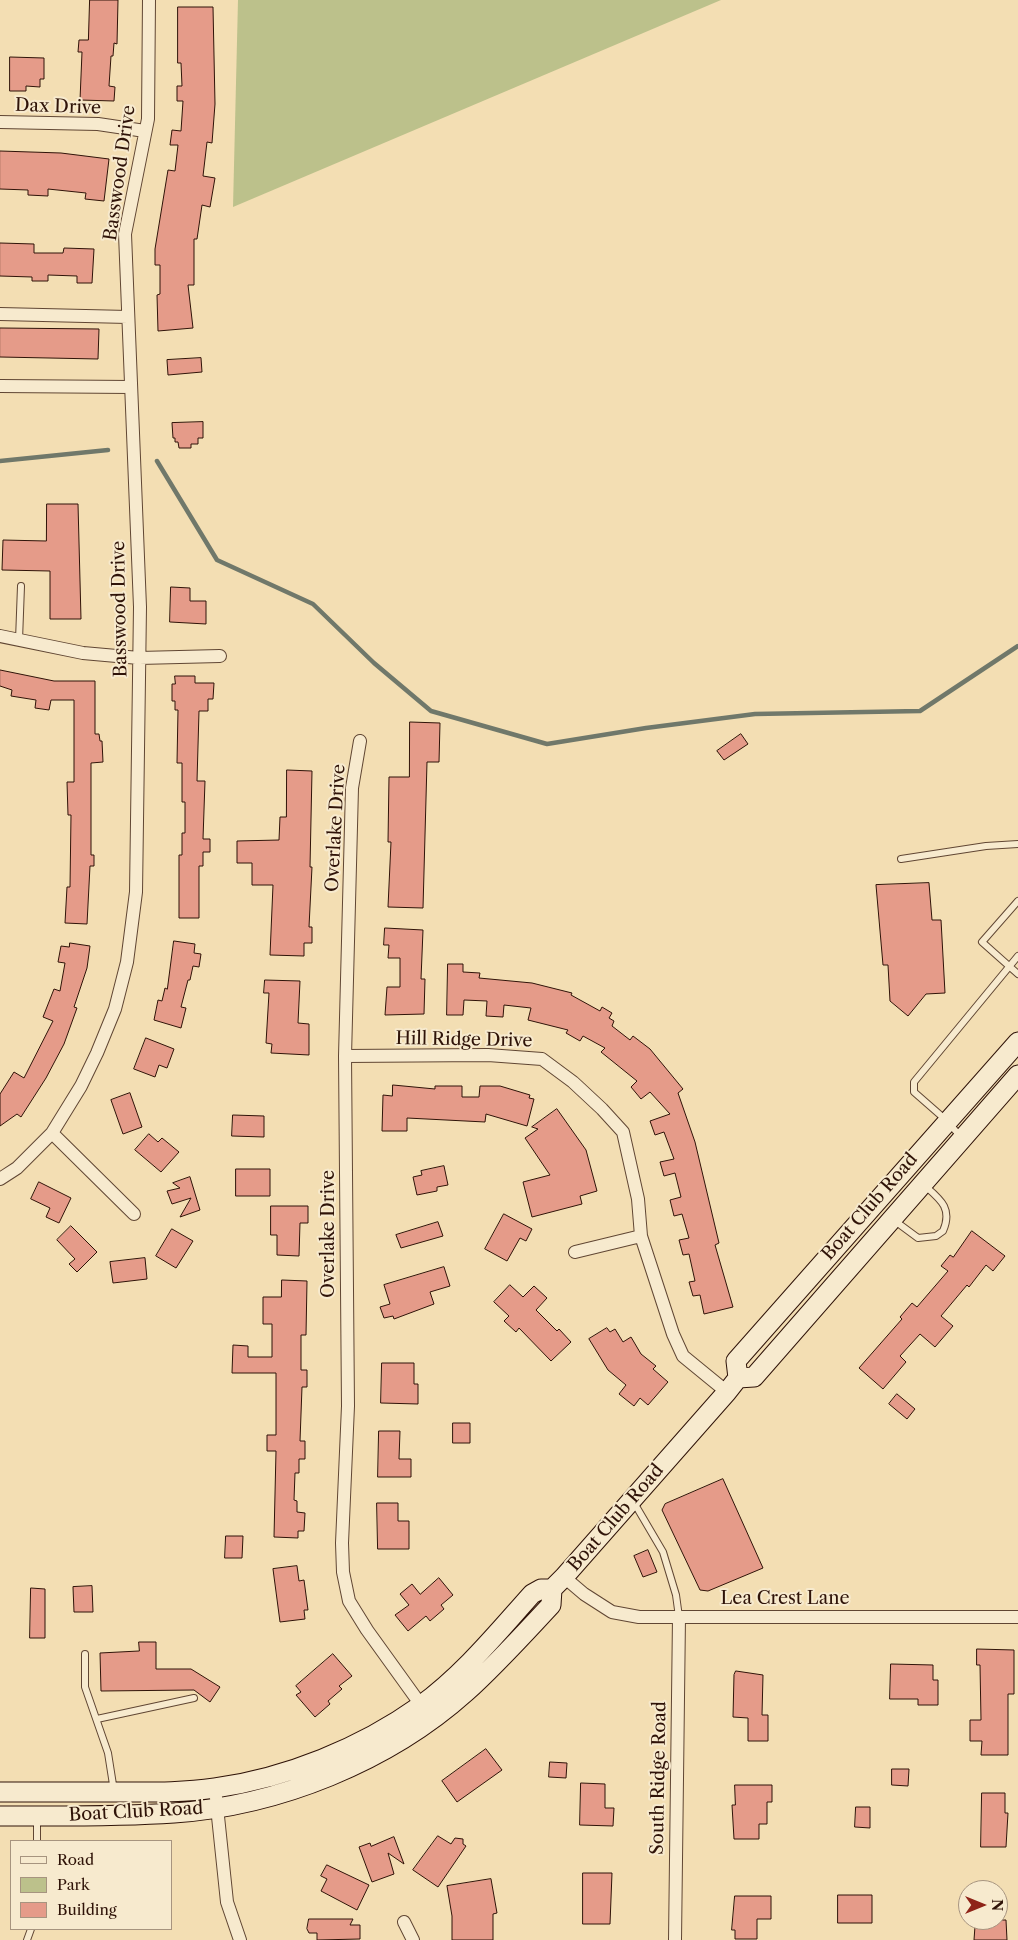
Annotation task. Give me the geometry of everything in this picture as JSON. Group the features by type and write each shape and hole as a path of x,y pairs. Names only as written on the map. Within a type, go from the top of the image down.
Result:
{"main road":[{"name":"Boat Club Road","path":"732,1385 736,1361 946,1120 1018,1042"},
{"name":"Boat Club Road","path":"0,1816 174,1813 217,1808 282,1793 334,1774 378,1753 430,1720 465,1692 551,1605 558,1583 732,1385 754,1377 1018,1075"},
{"name":"Boat Club Road","path":"0,1792 164,1793 215,1788 257,1780 297,1768 366,1740 420,1705 478,1653 532,1594 558,1583"}],"street":[{"name":"Basswood Drive","path":"0,1179 17,1168 52,1133 81,1086 98,1054 115,1009 128,962 136,892 140,607 125,234 148,119 149,0"},
{"name":"Dax Drive","path":"0,122 98,124 145,131"},
{"path":"0,314 128,317"},
{"path":"0,386 131,387"},
{"path":"0,636 83,653 139,658 220,656"},
{"name":"Overlake Drive","path":"360,740 352,788 345,1056 348,1406 342,1543 343,1572 349,1601 420,1705"},
{"name":"Hill Ridge Drive","path":"345,1056 488,1055 542,1059 574,1082 602,1108 623,1132 638,1198 641,1236 673,1334 683,1356 732,1385"},
{"path":"52,1133 134,1214"},
{"path":"575,1252 641,1236"},
{"name":"Lea Crest Lane","path":"558,1583 584,1594 612,1612 639,1617 1018,1617"},
{"name":"South Ridge Road","path":"675,1940 679,1617"},
{"path":"215,1788 227,1902 240,1940"},
{"path":"404,1922 413,1940"}],"lane":[{"path":"19,641 21,586"},
{"path":"900,859 986,846 1018,844"},
{"path":"1018,901 982,942 1018,974"},
{"path":"962,1138 946,1120 914,1092 914,1082 1018,956"},
{"path":"892,1218 918,1238 936,1236 943,1231 948,1212 944,1202 922,1184"},
{"path":"632,1499 663,1552 676,1595 679,1617"},
{"path":"85,1654 85,1687 98,1718 113,1773 114,1792"},
{"path":"98,1718 194,1698"},
{"path":"37,1816 37,1840"}],"green space":[{"path":"238,0 721,0 233,207"}],"building":[{"path":"90,0 118,0 117,44 114,43 113,56 111,56 109,86 115,87 114,101 80,100 82,52 78,52 79,40 88,40"},
{"path":"178,7 213,7 215,104 212,143 207,142 203,176 215,178 210,207 202,205 197,239 194,239 194,285 188,285 193,328 158,331 157,295 160,294 160,265 155,265 155,249 168,170 175,171 178,145 170,145 172,130 181,131 183,101 177,101 177,86 182,86 181,63 178,63"},
{"path":"10,57 44,58 44,79 40,79 40,87 26,86 26,91 10,91"},
{"path":"0,151 61,153 109,159 104,201 85,199 86,193 48,189 48,196 28,195 28,190 0,189"},
{"path":"0,243 34,244 34,253 63,253 64,248 94,249 92,283 77,283 77,276 48,275 48,281 32,281 32,277 0,276"},
{"path":"0,328 99,329 98,359 0,357"},
{"path":"201,358 202,372 168,375 167,360"},
{"path":"203,422 203,438 198,438 198,444 191,444 191,448 179,448 178,442 175,442 175,438 173,438 172,423"},
{"path":"47,504 78,504 81,619 50,619 50,571 2,570 3,540 46,541"},
{"path":"171,587 190,588 190,601 206,601 206,624 170,622"},
{"path":"0,670 54,681 95,681 95,734 99,734 100,741 102,741 103,762 91,763 91,855 94,855 94,866 90,866 87,924 65,923 67,887 70,887 71,815 68,815 67,782 74,782 74,700 51,700 49,710 35,708 36,700 11,696 12,690 0,686"},
{"path":"175,676 195,676 195,683 214,683 213,699 208,699 208,711 199,711 197,781 205,781 203,839 210,839 210,852 203,852 203,866 199,866 199,918 179,918 179,855 182,855 182,833 185,833 185,802 182,802 182,763 177,763 178,710 175,710 175,701 172,701 172,684 175,684"},
{"path":"410,722 440,723 439,762 427,762 423,908 388,907 391,842 388,842 389,777 409,777"},
{"path":"741,734 748,744 724,760 717,751"},
{"path":"287,770 312,771 310,867 312,867 309,927 312,927 312,943 304,943 304,956 270,955 273,885 252,885 252,863 237,863 237,841 279,840 280,817 286,817"},
{"path":"929,883 932,920 941,920 945,993 926,994 908,1016 890,1001 888,965 883,965 876,885"},
{"path":"385,928 423,930 421,979 425,979 424,1014 385,1015 387,987 400,987 400,958 388,958 389,945 384,945"},
{"path":"174,941 195,944 194,953 201,954 199,967 193,966 190,980 188,980 181,1007 186,1008 181,1028 154,1020 158,1000 162,1001 165,988 167,989"},
{"path":"70,943 90,946 87,968 74,1007 77,1008 64,1044 46,1078 21,1117 17,1114 0,1126 0,1094 14,1072 24,1078 53,1021 43,1017 54,989 60,991 65,963 58,962 61,946 69,947"},
{"path":"448,964 463,964 463,972 480,973 479,978 532,983 572,993 571,995 600,1011 602,1007 612,1013 609,1018 614,1021 612,1026 630,1040 633,1036 650,1049 683,1089 678,1093 695,1142 719,1243 715,1245 733,1307 704,1314 700,1295 693,1296 689,1282 695,1281 689,1254 683,1255 679,1240 689,1238 682,1214 674,1216 670,1200 681,1197 675,1173 664,1176 660,1162 674,1159 664,1132 655,1135 650,1121 670,1114 650,1092 641,1099 631,1087 637,1081 601,1052 605,1048 583,1036 580,1041 566,1033 568,1030 528,1020 531,1008 504,1005 503,1017 486,1016 487,1001 464,1000 463,1015 447,1015"},
{"path":"265,980 300,981 298,1023 309,1024 309,1055 271,1053 272,1044 266,1043 269,993 264,993"},
{"path":"146,1038 174,1049 167,1068 159,1065 155,1077 134,1069"},
{"path":"393,1085 435,1089 435,1086 462,1086 462,1097 479,1097 480,1086 500,1086 530,1095 529,1098 534,1099 527,1126 486,1114 485,1122 407,1118 407,1131 382,1131 383,1095 392,1096"},
{"path":"130,1093 142,1127 123,1134 111,1100"},
{"path":"557,1109 586,1150 597,1191 580,1196 582,1204 532,1217 523,1182 550,1175 525,1138 538,1129 532,1127"},
{"path":"233,1115 264,1116 264,1137 232,1136"},
{"path":"149,1134 158,1142 162,1138 179,1152 161,1172 135,1150"},
{"path":"444,1166 448,1185 437,1187 437,1191 417,1195 413,1177 422,1175 421,1171"},
{"path":"236,1169 270,1169 270,1196 236,1196"},
{"path":"190,1177 200,1210 180,1217 191,1198 172,1204 167,1191 180,1188 173,1183"},
{"path":"39,1182 71,1198 59,1223 46,1217 50,1208 31,1199"},
{"path":"271,1206 308,1206 308,1223 300,1223 299,1256 277,1255 277,1235 271,1235"},
{"path":"504,1214 532,1229 526,1241 520,1238 507,1261 485,1249"},
{"path":"438,1222 443,1236 401,1248 396,1235"},
{"path":"71,1226 97,1252 77,1272 69,1264 75,1259 57,1240"},
{"path":"172,1229 193,1241 176,1268 156,1256"},
{"path":"972,1231 1005,1256 993,1271 986,1265 969,1287 967,1285 941,1316 953,1326 935,1347 920,1334 900,1356 906,1362 883,1389 859,1368 902,1319 900,1317 912,1303 917,1307 948,1271 941,1266 950,1255 953,1257"},
{"path":"145,1258 147,1279 113,1283 110,1262"},
{"path":"444,1267 450,1286 430,1292 434,1304 394,1319 393,1316 384,1318 380,1307 390,1304 384,1285"},
{"path":"282,1280 307,1281 306,1335 301,1335 301,1370 307,1370 307,1387 302,1387 300,1441 305,1441 305,1459 299,1459 299,1473 295,1473 294,1500 297,1501 297,1512 305,1513 304,1531 298,1531 298,1538 274,1537 276,1451 267,1451 267,1435 276,1435 276,1373 232,1373 233,1345 248,1346 248,1357 272,1357 272,1324 263,1324 263,1297 281,1297"},
{"path":"510,1285 523,1297 534,1286 547,1298 536,1310 571,1342 551,1361 519,1328 516,1332 504,1321 509,1316 494,1302"},
{"path":"607,1328 610,1332 615,1329 623,1342 631,1337 641,1354 656,1366 653,1369 668,1382 648,1405 640,1398 634,1406 619,1394 626,1385 608,1370 589,1339"},
{"path":"382,1363 414,1363 414,1384 418,1384 418,1404 381,1403"},
{"path":"897,1394 915,1409 907,1419 889,1404"},
{"path":"453,1423 470,1423 470,1443 453,1443"},
{"path":"379,1431 400,1431 399,1459 411,1459 411,1477 378,1477"},
{"path":"723,1479 763,1568 708,1591 700,1590 662,1510 665,1504"},
{"path":"377,1503 398,1503 398,1521 409,1521 409,1549 378,1549"},
{"path":"226,1536 243,1536 242,1558 225,1558"},
{"path":"648,1550 657,1572 643,1577 634,1556"},
{"path":"297,1566 299,1581 304,1580 308,1610 304,1610 305,1619 280,1622 273,1569"},
{"path":"439,1578 453,1595 441,1605 444,1609 430,1621 426,1616 408,1631 395,1615 409,1605 400,1594 412,1584 420,1594"},
{"path":"92,1586 93,1612 74,1612 73,1587"},
{"path":"31,1588 45,1589 45,1638 30,1638"},
{"path":"139,1642 156,1642 156,1669 191,1669 220,1687 210,1702 194,1690 101,1691 100,1653 139,1651"},
{"path":"977,1649 1014,1650 1014,1694 1008,1694 1008,1755 981,1755 982,1741 970,1741 970,1720 981,1720 980,1665 977,1665"},
{"path":"333,1654 352,1676 339,1686 342,1689 328,1701 330,1704 315,1717 296,1695 301,1692 296,1686"},
{"path":"891,1664 933,1665 933,1680 938,1680 938,1705 918,1705 918,1699 890,1699"},
{"path":"736,1671 763,1675 762,1715 768,1715 768,1741 748,1741 748,1718 733,1717 734,1675"},
{"path":"486,1749 502,1770 457,1802 442,1781"},
{"path":"550,1762 567,1763 566,1778 549,1777"},
{"path":"892,1769 909,1769 908,1786 892,1785"},
{"path":"581,1783 605,1784 605,1808 614,1808 613,1826 580,1825"},
{"path":"735,1785 772,1785 772,1802 767,1802 767,1824 759,1824 759,1839 734,1839 732,1805 735,1805"},
{"path":"982,1793 1005,1793 1005,1813 1008,1813 1006,1847 981,1847"},
{"path":"856,1807 870,1807 870,1828 855,1827"},
{"path":"438,1836 451,1844 455,1838 463,1839 463,1844 466,1846 438,1887 413,1870"},
{"path":"394,1837 404,1864 388,1853 394,1874 372,1882 359,1847 370,1843 371,1846"},
{"path":"327,1865 369,1885 357,1910 321,1891 327,1879 321,1876"},
{"path":"583,1873 612,1873 610,1924 583,1924"},
{"path":"491,1879 497,1913 493,1914 493,1940 452,1940 452,1916 447,1886"},
{"path":"838,1895 872,1895 872,1923 838,1923"},
{"path":"735,1896 771,1896 771,1919 757,1919 757,1939 735,1939 735,1930 732,1930"},
{"path":"309,1919 353,1919 350,1925 360,1925 360,1939 317,1940 317,1933 309,1933 307,1929"},
{"path":"975,1930 1006,1930 1007,1940 974,1940"}],"waterway":[{"path":"0,461 108,450"},
{"path":"157,461 217,560 313,604 374,663 431,711 547,744 646,728 755,714 920,711 1018,646"}]}
